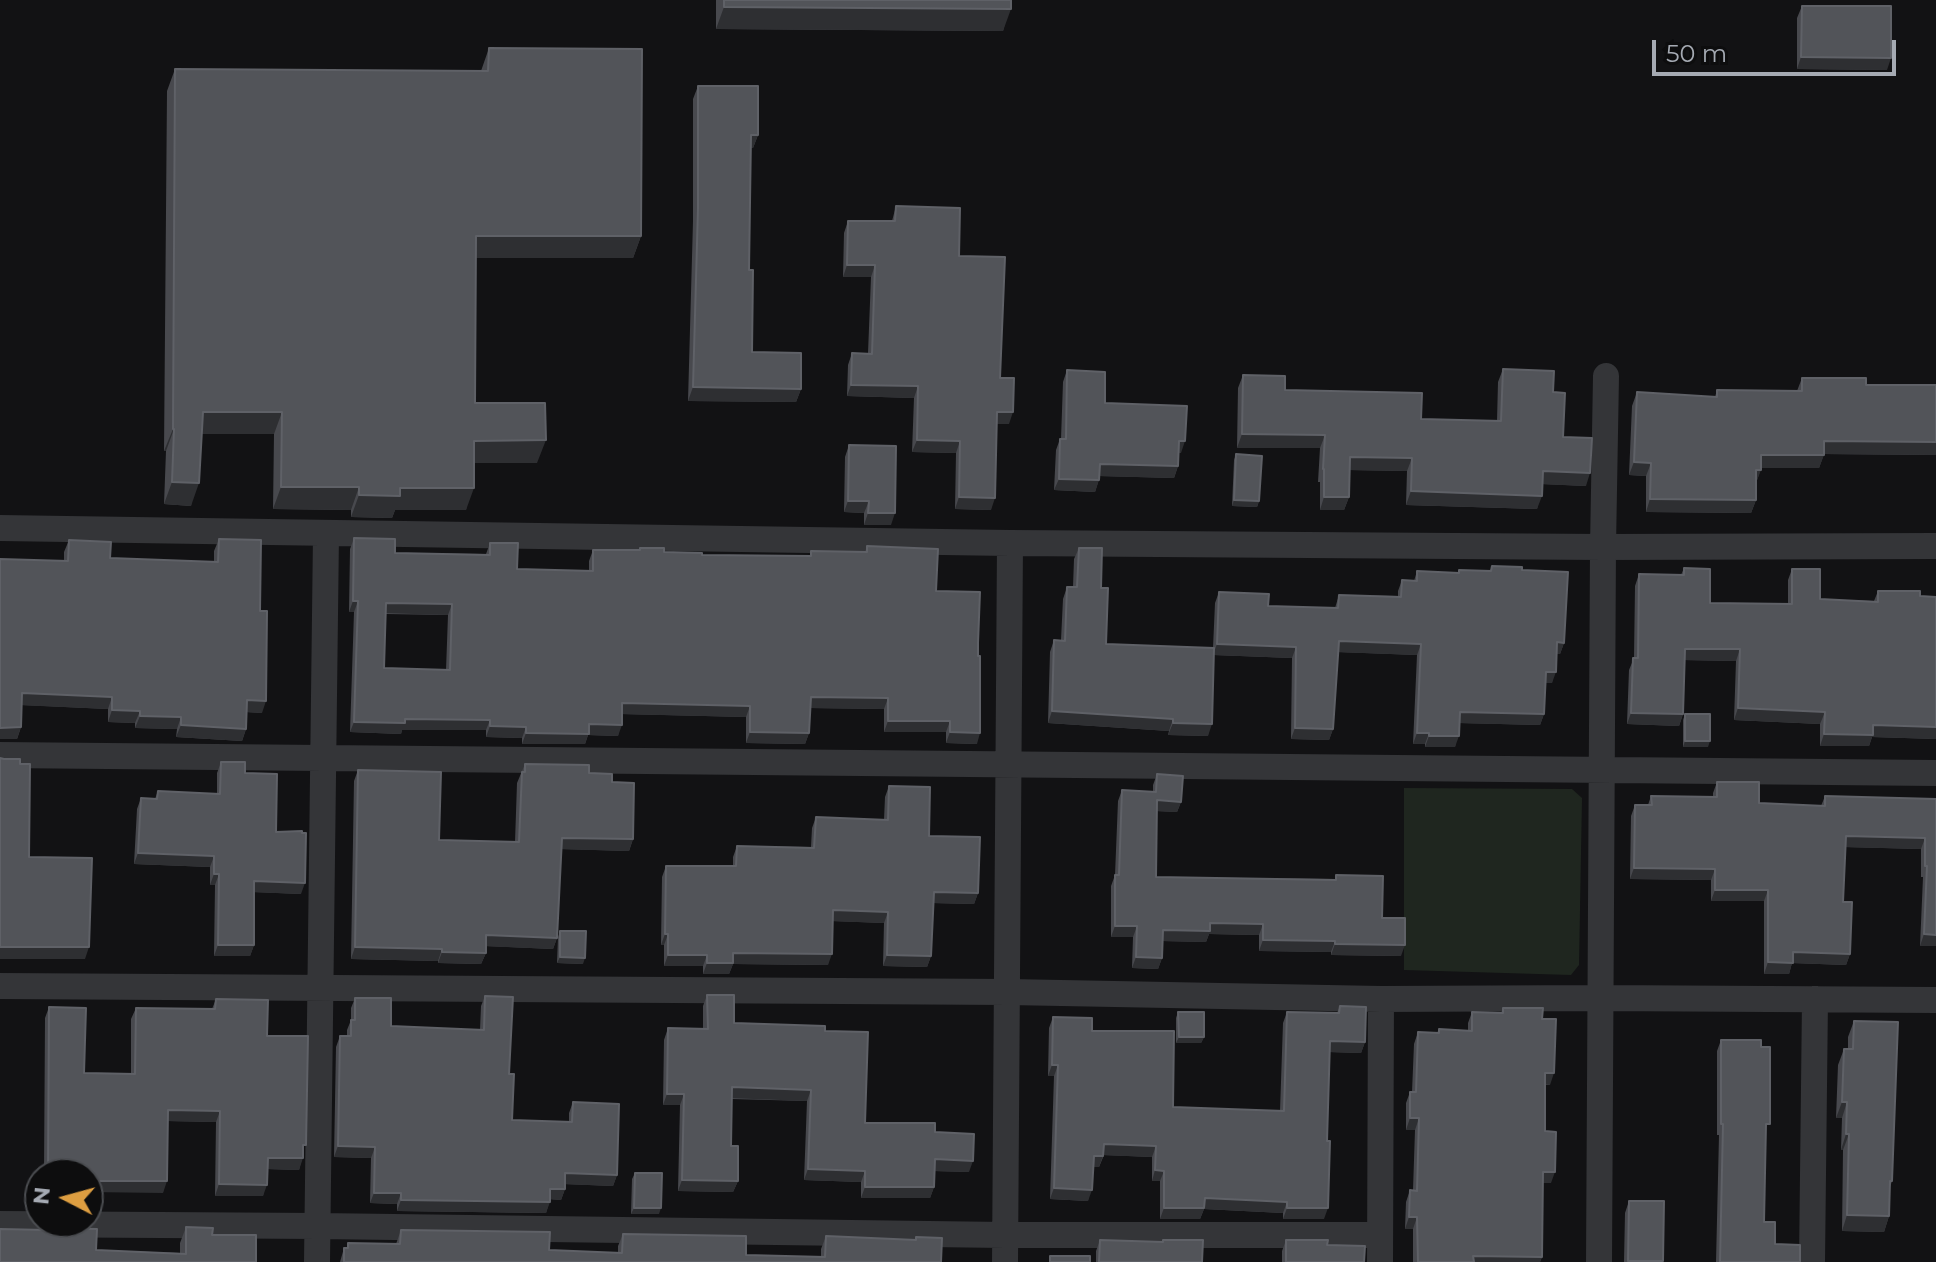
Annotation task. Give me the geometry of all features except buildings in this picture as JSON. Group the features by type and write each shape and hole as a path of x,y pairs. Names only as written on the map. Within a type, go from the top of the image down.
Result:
{"street":[{"path":"1599,1262 1606,376"},
{"path":"0,528 1010,543 1936,546"},
{"path":"317,1262 326,534"},
{"path":"1005,1262 1010,543"},
{"path":"0,755 1936,773"},
{"path":"0,986 1008,992 1381,999 1936,1000"},
{"path":"1380,1262 1381,999"},
{"path":"1812,1262 1815,999"},
{"path":"0,1224 1005,1235 1380,1235"}],"shaded area":[{"path":"1404,788 1572,789 1582,798 1579,965 1571,975 1404,970"}]}
